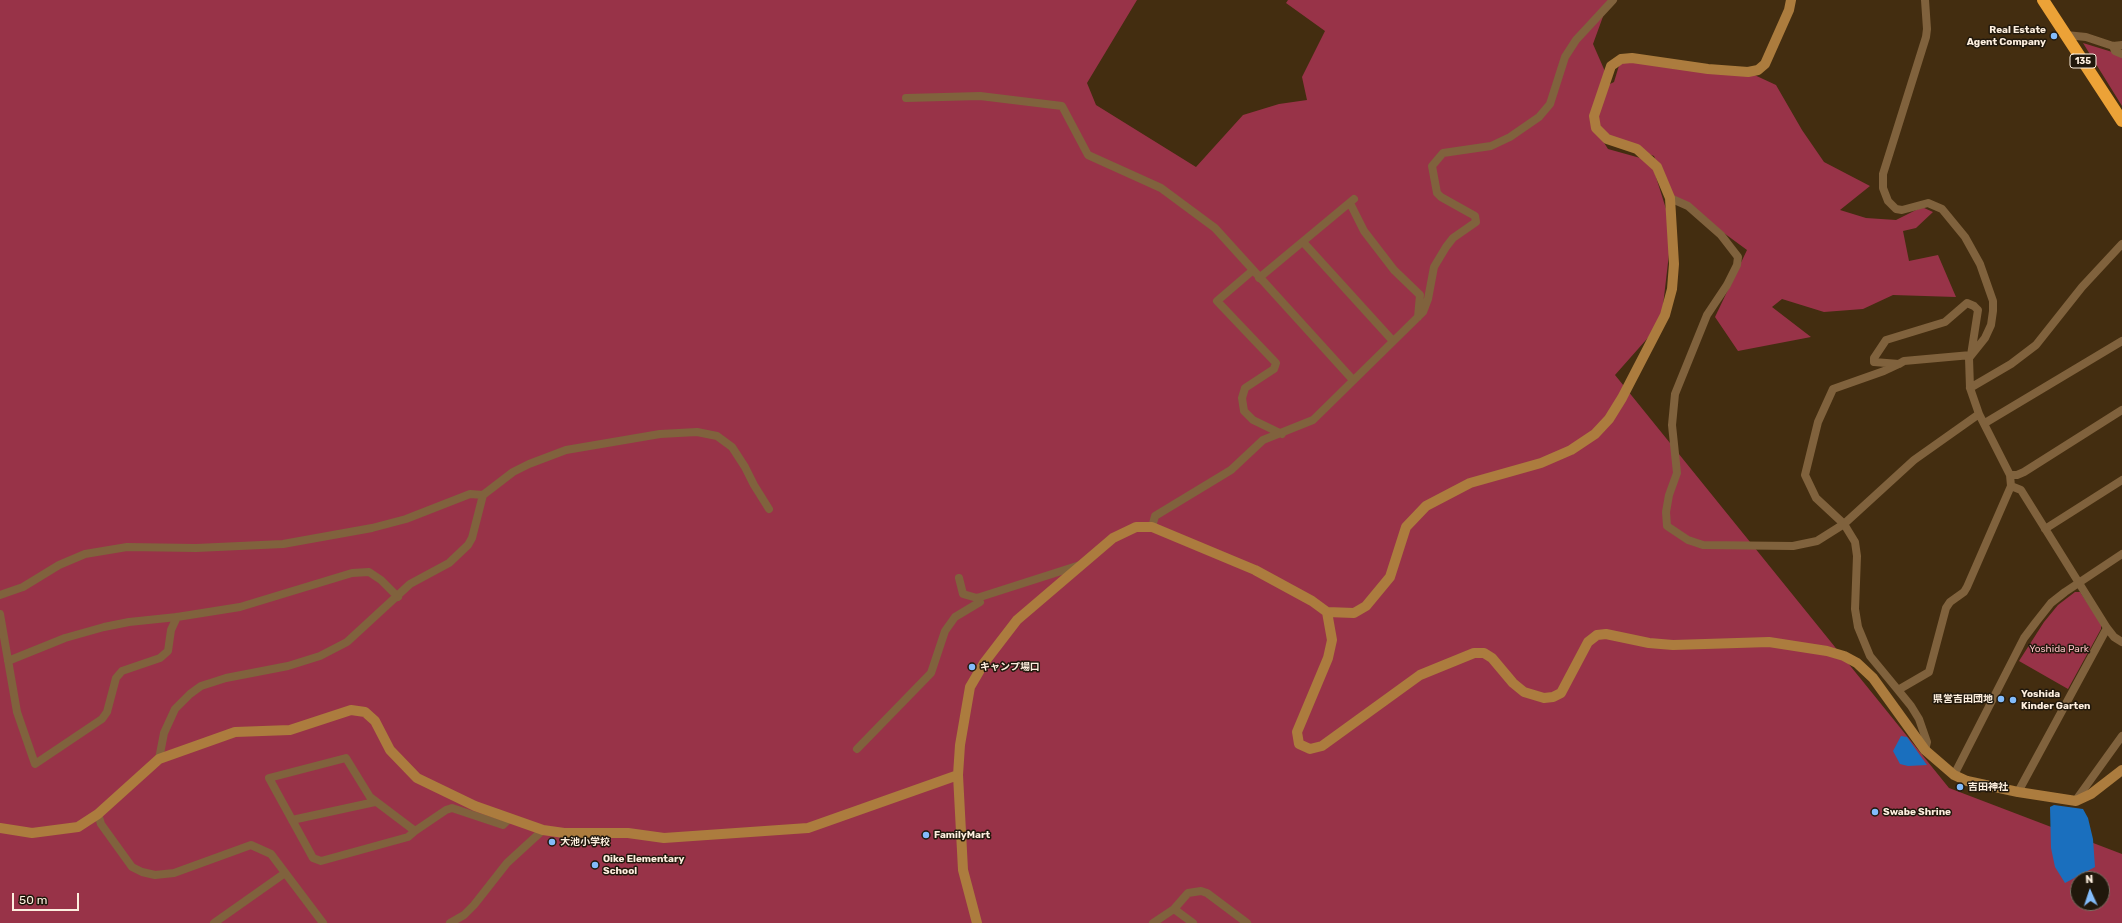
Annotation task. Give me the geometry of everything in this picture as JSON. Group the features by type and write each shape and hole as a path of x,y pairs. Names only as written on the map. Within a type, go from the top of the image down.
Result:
{"highway":[{"name":"135","path":"2043,0 2122,121"}],"street":[{"path":"1152,527 1156,516 1231,470 1263,440 1282,434 1313,420 1423,312 1428,299 1434,267 1453,238 1476,222 1475,216 1470,212 1441,197 1437,193 1432,166 1443,153 1491,146 1510,137 1539,117 1550,104 1565,57 1576,40 1613,0"},
{"path":"977,923 964,870 958,775 960,745 970,687 984,663 1016,620 1113,538 1136,527 1152,527 1255,570 1312,601 1326,612 1354,613 1366,606 1390,577 1406,527 1426,506 1470,483 1541,463 1571,450 1595,434 1609,419 1622,398 1658,330 1669,302 1674,264 1670,198 1657,167 1637,149 1607,139 1596,128 1594,116 1611,66 1621,59 1632,58 1708,69 1748,72 1758,70 1765,64 1789,10 1791,0"},
{"path":"1924,0 1927,29 1926,37 1883,174 1884,188 1888,201 1896,209 1902,210 1928,203 1942,209 1973,250 1991,293 1993,306 1991,325 1985,338 1971,355 1904,361 1832,389 1818,422 1805,475 1816,498 1844,524 1855,542 1857,556 1855,609 1858,627 1870,656 1911,706 1919,719 1927,742 1925,750"},
{"path":"2066,36 2086,37 2113,46 2122,45"},
{"path":"2113,46 2115,50 2122,54"},
{"path":"906,98 980,96 1062,106 1088,155 1161,188 1215,228 1252,271 1353,380"},
{"path":"1670,198 1688,206 1721,235 1738,257 1737,265 1707,315 1675,394 1672,425 1677,472 1668,500 1666,512 1667,526 1688,540 1703,546 1793,546 1816,541 1844,524 1914,460 1979,414"},
{"path":"1259,278 1352,201 1364,232 1394,270 1420,295 1418,317"},
{"path":"1303,242 1393,341"},
{"path":"1970,388 2024,356 2036,345 2082,287 2121,247"},
{"path":"1252,271 1217,301 1276,363 1274,369 1245,388 1242,398 1244,411 1254,420 1282,434"},
{"path":"1898,690 1929,672 1946,608 1950,602 1967,588 2011,486 2010,475 1985,423 1979,414 1970,388 1969,365 1978,310 1974,306 1967,304 1945,322 1886,340 1874,358 1874,362 1899,364"},
{"path":"1985,423 2122,341"},
{"path":"2010,475 2017,475 2024,472 2122,410"},
{"path":"159,759 164,732 175,709 190,694 201,686 226,678 288,666 320,656 347,642 398,597 410,584 449,563 472,538 483,495 513,472 529,464 566,450 660,434 697,432 717,436 732,447 745,466 754,485 769,509"},
{"path":"2045,529 2122,480"},
{"path":"2011,486 2021,490 2107,628 2114,637 2122,642"},
{"path":"0,595 23,587 59,565 85,554 127,546 196,548 283,544 372,528 406,519 470,494 483,495"},
{"path":"1954,775 2024,638 2050,603 2079,581 2122,554"},
{"path":"959,578 963,594 977,598 1080,565"},
{"path":"8,660 65,638 104,627 128,622 177,617 240,606 352,573 369,572 381,580 398,597"},
{"path":"857,749 931,673 945,631 955,617 980,602 977,598"},
{"path":"1326,612 1332,640 1328,658 1297,732 1299,744 1310,749 1322,746 1420,675 1474,653 1484,653 1492,658 1513,683 1524,692 1544,698 1553,697 1561,693 1588,642 1597,635 1606,634 1649,643 1673,645 1769,642 1827,651 1844,656 1857,663 1873,678 1925,750 1954,775 1967,781 2018,792 2076,801 2091,794 2122,770"},
{"path":"0,614 17,712 35,764 102,719 107,712 116,678 122,671 160,658 168,651 172,630 177,617"},
{"path":"2018,792 2107,628"},
{"path":"0,828 32,833 78,827 98,814 159,759 235,732 290,730 351,710 365,712 375,721 390,750 417,778 475,806 543,830 564,833 628,833 664,838 808,828 958,775"},
{"path":"2076,801 2122,736"},
{"path":"415,831 370,797 346,758 269,778 313,858 321,861 408,837 446,810 452,808 503,825 510,818"},
{"path":"292,820 375,802"},
{"path":"98,814 101,824 132,867 142,872 155,875 174,873 251,845 271,854 296,890 323,923"},
{"path":"450,923 474,905 506,863 543,830"},
{"path":"214,923 285,873"},
{"path":"1153,923 1174,909 1188,893 1200,891 1207,893 1247,923"},
{"path":"1174,909 1193,923"}],"green space":[{"path":"0,0 1137,0 1087,83 1096,105 1196,167 1243,115 1279,104 1307,100 1302,77 1325,31 1286,3 1288,0 1609,0 1593,44 1607,76 1602,88 1614,82 1621,59 1748,72 1776,85 1802,130 1824,162 1870,186 1840,210 1866,218 1896,220 1922,207 1933,212 1916,228 1903,231 1909,261 1938,255 1956,297 1893,295 1863,309 1824,312 1782,299 1772,307 1811,337 1738,351 1715,317 1747,250 1698,214 1670,198 1654,156 1607,139 1591,122 1608,149 1651,161 1672,228 1661,323 1615,375 1949,788 2122,854 2122,923 0,923"},
{"path":"2083,43 2122,55 2122,106"},
{"name":"Yoshida Park","path":"2075,592 2080,592 2101,623 2101,629 2068,689 2019,661 2044,622 2058,605"}],"water":[{"path":"1901,736 1907,737 1927,765 1908,766 1900,764 1893,751"},
{"path":"2054,805 2083,809 2088,818 2093,839 2095,867 2088,871 2070,871 2070,880 2065,883 2055,867 2051,848 2050,807"}],"place":[{"name":"Real Estate Agent Company","path":"2054,36"},
{"name":"キャンプ場口","path":"972,667"},
{"name":"県営吉田団地","path":"2001,699"},
{"name":"Yoshida Kinder Garten","path":"2013,700"},
{"name":"吉田神社","path":"1960,787"},
{"name":"Swabe Shrine","path":"1875,812"},
{"name":"FamilyMart","path":"926,835"},
{"name":"大池小学校","path":"552,842"},
{"name":"Oike Elementary School","path":"595,865"}]}
